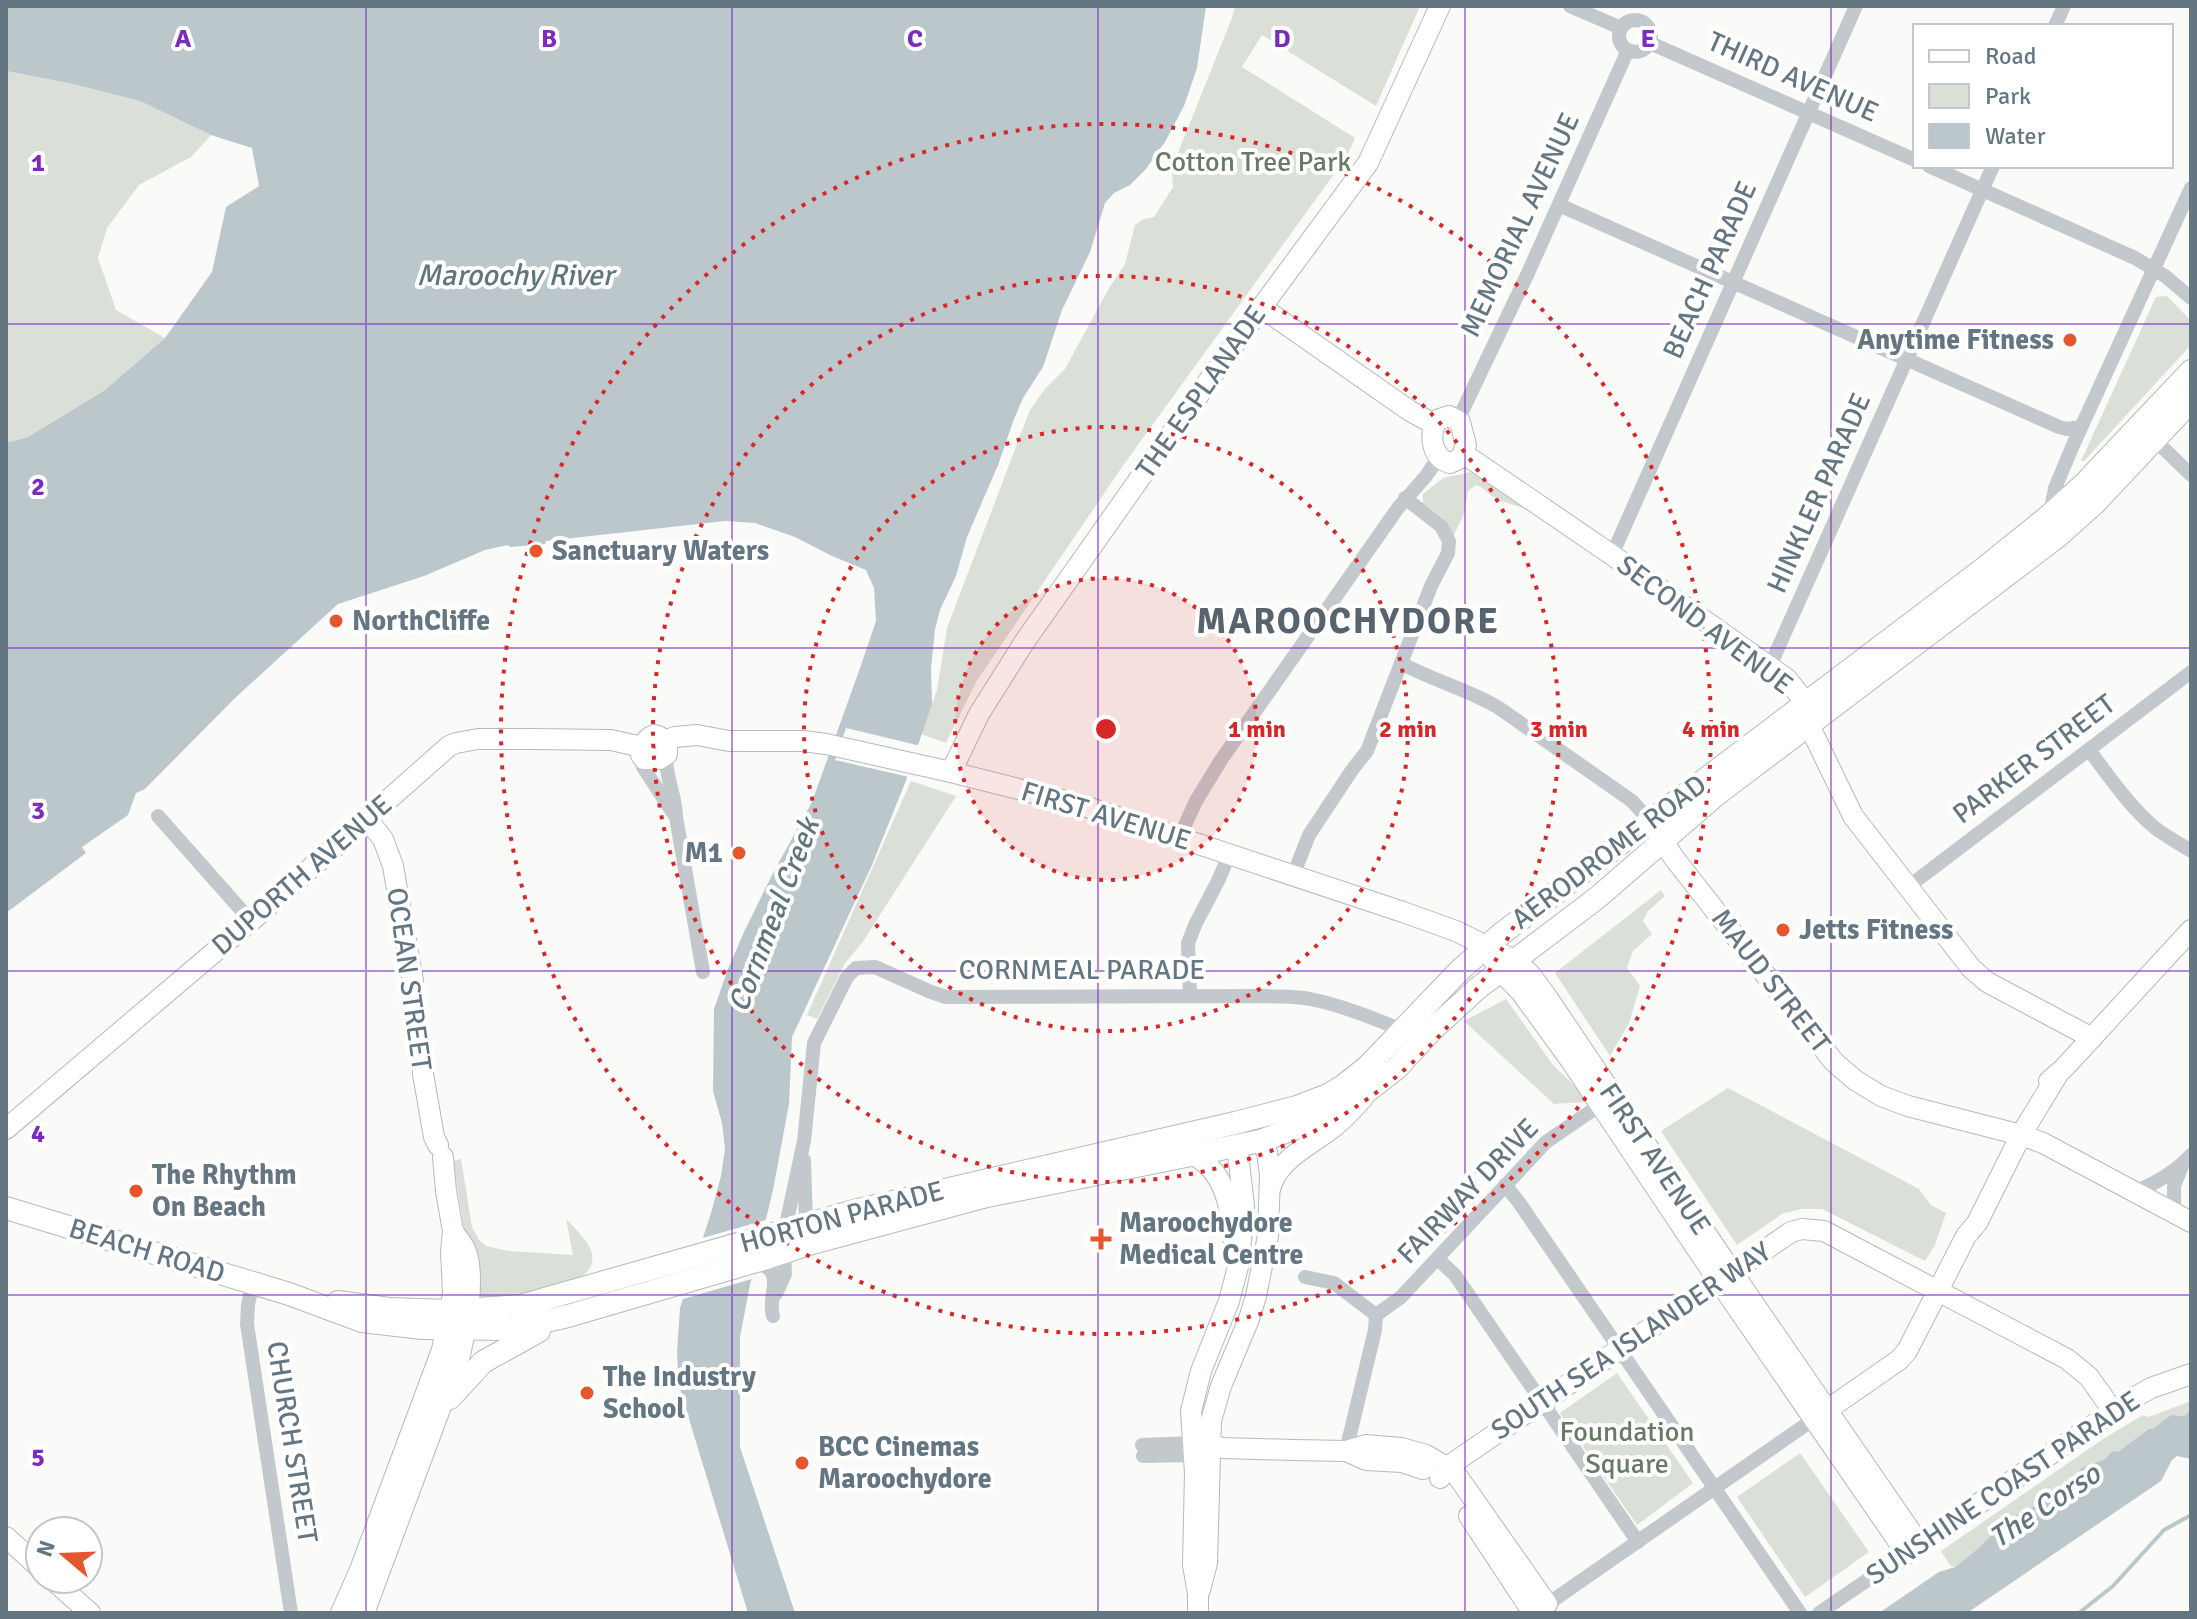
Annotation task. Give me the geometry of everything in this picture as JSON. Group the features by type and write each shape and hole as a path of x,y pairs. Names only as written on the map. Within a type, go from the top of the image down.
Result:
{"main road":[{"name":"AERODROME ROAD","path":"1236,1134 1328,1095 1367,1067 1485,948 2050,515 2083,485 2191,371"},
{"name":"AERODROME ROAD","path":"1260,1141 1319,1120 1370,1089 1397,1068 1471,994 1597,898 1716,795 2057,537 2095,503 2191,401"},
{"path":"1236,1134 1260,1141"},
{"name":"HORTON PARADE","path":"458,1320 781,1236 1193,1155 1236,1134"},
{"name":"HORTON PARADE","path":"458,1320 511,1329 568,1316 755,1263 781,1236 992,1178 1236,1134"},
{"name":"BEACH ROAD","path":"6,1208 289,1294 458,1320"},
{"path":"613,1280 638,1296"},
{"path":"434,1427 458,1388 483,1362 568,1316"},
{"path":"363,1613 459,1355 458,1320"},
{"path":"342,1613 443,1350 458,1320"}],"street":[{"name":"THE ESPLANADE","path":"951,772 979,714 1025,641 1261,307 1368,163 1440,6"},
{"path":"1570,6 1621,28"},
{"path":"1642,21 1648,6"},
{"name":"BEACH PARADE","path":"1612,555 1856,6"},
{"path":"1632,20 1642,21 1651,33 1650,43 1643,50 1628,50 1619,38 1621,28 1632,20"},
{"name":"THIRD AVENUE","path":"1650,43 1913,159"},
{"name":"MEMORIAL AVENUE","path":"1458,420 1628,50"},
{"path":"1934,168 2113,247 2155,269 2191,298"},
{"name":"HINKLER PARADE","path":"1770,666 1992,168"},
{"path":"2050,515 2055,488 2081,427 2191,188"},
{"path":"1559,205 2059,427 2081,427"},
{"path":"1261,307 1410,411 1434,424"},
{"path":"1449,416 1458,420 1466,438 1461,458 1450,463 1442,461 1432,439 1434,424 1449,416"},
{"path":"2155,440 2191,475"},
{"name":"SECOND AVENUE","path":"1464,454 1787,679 1805,702 1809,725 1853,816 1978,976 2092,1038"},
{"path":"1179,838 1196,801 1221,760 1405,498 1439,457"},
{"path":"1293,876 1309,835 1367,751 1431,586 1444,564 1449,541 1441,526 1405,498"},
{"name":"MAUD STREET","path":"1401,663 1484,699 1632,801 1834,1062 1855,1080 1881,1096 1908,1106 2043,1143 2183,1218"},
{"name":"PARKER STREET","path":"1908,887 2191,672"},
{"path":"676,817 643,767 641,750 654,735 659,736 665,748 703,972"},
{"path":"665,748 675,737 697,735 729,741 803,741 951,772"},
{"name":"DUPORTH AVENUE","path":"6,1129 251,921 449,746 478,739 598,739 641,750"},
{"path":"2089,750 2144,818 2191,851"},
{"name":"FIRST AVENUE","path":"951,772 1078,804 1447,928 1485,948 1507,966 1530,974 1725,1276"},
{"path":"158,816 251,921"},
{"name":"OCEAN STREET","path":"367,819 383,839 393,866 413,981 412,1004 423,1074 453,1231 453,1293 458,1320"},
{"path":"1190,996 1188,943 1229,855"},
{"path":"1143,1451 1206,1448 1346,1451 1366,1460 1411,1464 1444,1473 1457,1497 1538,1610 1899,1360 1907,1351 1966,1236 1968,1218 2015,1134 2026,1102 2058,1074 2191,930"},
{"name":"FIRST AVENUE","path":"1507,966 1521,992 1725,1276 1913,1549"},
{"name":"CORNMEAL PARADE","path":"781,1236 804,1144 814,1043 847,977 856,968 875,967 946,997 1264,996 1312,999 1402,1030"},
{"path":"1270,1190 1281,1167 1337,1125 1370,1089"},
{"name":"FAIRWAY DRIVE","path":"1376,1315 1401,1297 1546,1142 1600,1105"},
{"path":"1206,1448 1190,1417 1192,1400 1234,1282 1241,1250 1244,1218 1236,1134"},
{"path":"1198,1603 1193,1565 1195,1473 1206,1448 1221,1386 1249,1319 1268,1236 1270,1190 1267,1156 1260,1141"},
{"name":"CORNMEAL PARADE","path":"781,1236 804,1144"},
{"path":"1193,1155 1213,1170 1226,1196 1232,1224 1234,1282"},
{"path":"2135,1192 2160,1181 2186,1160"},
{"path":"2183,1218 2174,1186 2186,1160"},
{"path":"1505,1185 1800,1613"},
{"name":"SOUTH SEA ISLANDER WAY","path":"1444,1473 1619,1348 1791,1232 1813,1229 1824,1231 2079,1367 2113,1411"},
{"path":"755,1263 769,1269 774,1275 773,1308 785,1274 781,1236"},
{"path":"1438,1259 1455,1275 1638,1542"},
{"path":"1305,1277 1334,1283 1376,1315 1346,1451"},
{"name":"CHURCH STREET","path":"253,1284 247,1324 293,1612"},
{"name":"SUNSHINE COAST PARADE","path":"1819,1613 2113,1411 2145,1391 2191,1374"},
{"path":"6,1537 24,1553"},
{"path":"70,1595 90,1613"}],"green space":[{"name":"Cotton Tree Park","path":"1235,6 1420,6 1376,106 1262,35 1242,67 1355,138 1347,156 1122,467 976,682 946,743 921,734 937,690 947,628 1030,410 1065,369 1125,264 1135,225 1154,217 1173,187 1175,160"},
{"path":"6,71 140,101 211,135 191,157 139,185 107,228 98,258 116,310 165,338 105,390 28,437 6,443"},
{"path":"2167,296 2191,321 2191,345 2081,461 2156,297"},
{"path":"1471,472 1524,508 1497,500 1476,485 1468,491 1464,514 1453,537 1443,518 1423,503 1423,494 1443,478"},
{"path":"911,781 956,796 862,943 845,963 817,1019 807,1015"},
{"path":"1661,890 1665,896 1648,911 1643,921 1652,934 1633,951 1627,968 1640,986 1629,1023 1610,1056 1555,973"},
{"path":"1506,999 1553,1065 1582,1093 1584,1102 1554,1104 1464,1021"},
{"path":"1728,1088 1919,1189 1931,1205 1946,1213 1935,1245 1925,1261 1822,1209 1801,1209 1782,1214 1737,1245 1661,1131"},
{"path":"461,1159 472,1227 479,1240 486,1246 508,1251 573,1255 566,1219 591,1249 590,1267 581,1277 548,1290 480,1298 453,1161"},
{"name":"Foundation Square","path":"1617,1373 1693,1483 1637,1525 1560,1413"},
{"path":"2191,1401 2191,1410 2184,1416 2171,1415 2119,1453 2112,1451 2105,1459 2081,1468 2069,1485 2050,1493 2044,1502 2007,1521 1955,1567 1950,1565 1941,1551 2103,1439 2143,1415 2149,1417"},
{"path":"1800,1453 1869,1552 1805,1597 1737,1497"}],"water":[{"name":"Maroochy River","path":"6,6 1206,6 1197,68 1184,106 1146,169 1105,203 1090,252 1062,310 1043,367 1014,419 967,537 956,576 940,610 931,668 932,704 905,783 872,865 792,1037 789,1104 740,1337 740,1447 795,1613 748,1613 679,1386 677,1352 680,1308 711,1213 725,1149 713,1091 714,1009 744,932 812,802 860,668 876,621 874,588 866,570 795,537 755,523 725,521 546,541 545,544 508,545 485,550 424,576 338,604 235,698 145,789 136,793 128,815 82,847 86,853 6,913 6,443 28,437 105,390 165,338 212,272 226,207 259,186 252,148 211,135 140,101 6,71"},
{"name":"The Corso","path":"2191,1410 2191,1459 2177,1456 2161,1481 1967,1613 1879,1613 1939,1572 1955,1567 2007,1521 2044,1502 2050,1493 2069,1485 2081,1468 2105,1459 2112,1451 2118,1452 2171,1415 2184,1416"}],"pier":[{"path":"846,728 921,745 909,777 835,760"},
{"path":"769,1219 755,1278 680,1300 699,1239"}],"waterway":[{"path":"2079,1613 2113,1586 2164,1530 2191,1515"}],"place":[{"name":"Anytime Fitness","path":"2070,340"},
{"name":"Sanctuary Waters","path":"536,551"},
{"name":"NorthCliffe","path":"336,621"},
{"name":"M1","path":"739,853"},
{"name":"Jetts Fitness","path":"1783,930"},
{"name":"The Rhythm On Beach","path":"136,1191"},
{"name":"Maroochydore Medical Centre","path":"1101,1239"},
{"name":"The Industry School","path":"587,1393"},
{"name":"BCC Cinemas Maroochydore","path":"802,1463"}],"district":[{"name":"MAROOCHYDORE","path":"1348,621"}],"water label":[{"name":"Cornmeal Creek","path":"774,915"}]}
